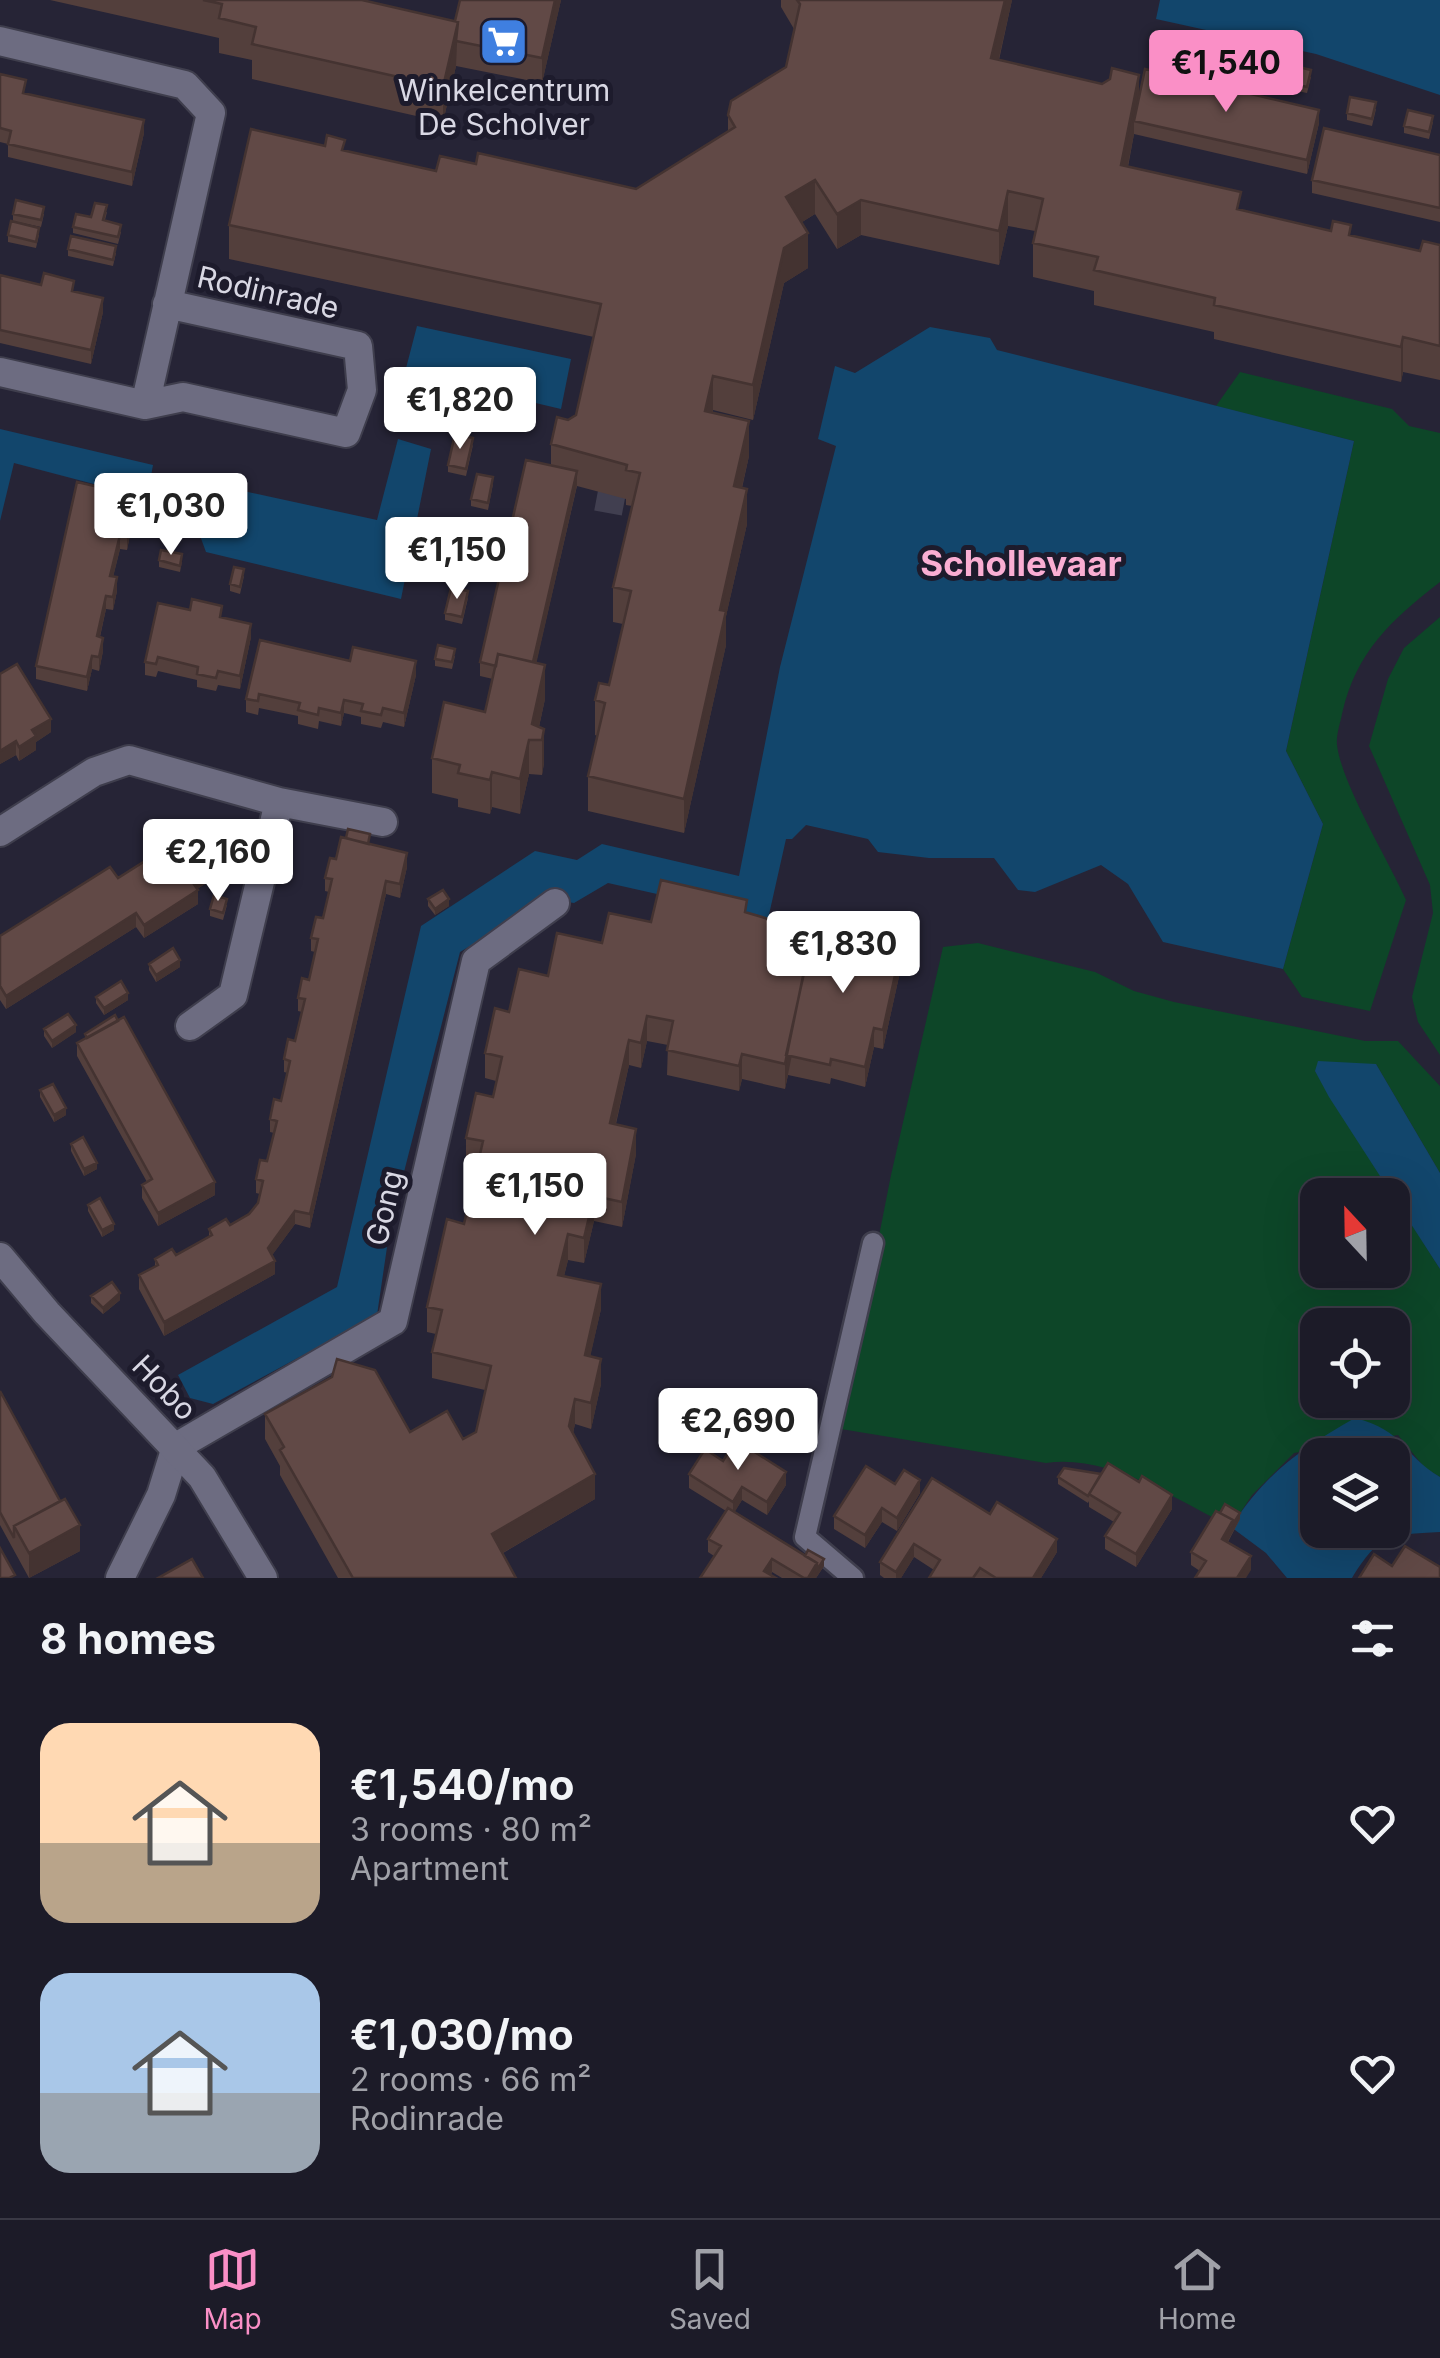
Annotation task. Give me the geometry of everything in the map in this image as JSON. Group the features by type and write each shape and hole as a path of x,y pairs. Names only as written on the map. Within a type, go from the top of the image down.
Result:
{"street":[{"name":"Rodinrade","path":"0,41 185,85 211,113 145,405"},
{"name":"Rodinrade","path":"0,372 145,405 183,397 346,433 362,390 358,346 168,304"},
{"path":"0,832 94,772 129,760 279,802 383,822"},
{"path":"190,1026 233,996 279,802"},
{"name":"Gong","path":"176,1447 393,1322 476,961 556,903"},
{"name":"Hobo","path":"0,1256 46,1313 217,1494 263,1578"},
{"path":"120,1578 161,1495 176,1447"}],"lane":[{"path":"853,1578 805,1536 872,1243"}],"green space":[{"path":"1240,372 1392,409 1409,426 1440,433 1440,582 1391,624 1366,655 1348,692 1337,737 1347,780 1406,900 1370,1011 1302,997 1283,969 1323,824 1286,751 1354,441 1216,406"},
{"path":"1440,617 1440,1055 1418,1022 1412,997 1433,913 1430,885 1369,746 1388,679 1404,648"},
{"path":"978,943 1095,972 1134,991 1174,1002 1365,1041 1398,1041 1440,1086 1440,1173 1376,1064 1315,1071 1383,1178 1300,1178 1300,1288 1410,1288 1410,1221 1440,1269 1440,1477 1425,1468 1410,1450 1410,1438 1300,1438 1300,1452 1294,1453 1252,1495 1231,1527 1142,1481 1094,1465 1046,1463 841,1429 891,1175 943,947"}],"water":[{"path":"1160,0 1440,0 1440,95 1316,54 1156,19"},
{"path":"417,326 571,359 561,409 405,372"},
{"path":"930,327 990,338 997,350 1354,441 1286,751 1323,824 1283,969 1163,942 1128,884 1101,865 1035,892 1018,890 994,858 929,858 878,852 868,839 806,825 792,839 786,839 768,919 608,883 574,903 548,899 460,952 390,1227 377,1315 213,1404 190,1398 178,1375 337,1287 421,926 535,851 577,860 602,844 739,876 780,667 836,446 818,439 835,366 855,373"},
{"path":"0,429 153,465 147,498 14,463 0,521"},
{"path":"398,439 431,449 401,599 206,552 188,503 164,496 179,477 377,520"},
{"path":"1318,1061 1376,1064 1440,1173 1440,1269 1410,1223 1410,1178 1381,1178 1315,1071"},
{"path":"1355,1418 1396,1438 1322,1438"},
{"path":"1410,1452 1440,1477 1440,1532 1410,1534"},
{"path":"1300,1453 1300,1548 1374,1548 1352,1578 1287,1578 1266,1553 1231,1527 1271,1477"}],"building":[{"path":"203,0 362,0 458,22 443,87 252,44 256,27 219,18 222,4"},
{"name":"Winkelcentrum De Scholver","path":"460,0 555,0 542,58 456,41"},
{"path":"797,0 1005,0 991,58 1102,84 1110,79 1112,68 1139,75 1121,165 1241,192 1237,209 1331,231 1333,221 1351,225 1349,235 1420,251 1423,241 1440,245 1440,346 1403,337 1401,347 1214,305 1215,298 1094,270 1098,257 1033,243 1043,199 1035,197 1008,191 999,231 861,200 837,214 815,180 786,197 808,233 784,248 753,385 713,376 705,411 749,421 734,486 747,489 720,610 726,611 684,799 588,776 605,703 595,700 599,683 609,685 631,591 613,587 640,473 626,470 627,465 551,444 557,417 568,420 576,415 601,304 229,225 251,129 325,146 327,135 345,140 342,150 436,171 440,156 476,164 478,153 636,189 735,127 728,115 731,101 786,67 800,4"},
{"path":"1172,38 1197,44 1194,61 1169,56"},
{"path":"1229,51 1254,57 1251,74 1225,68"},
{"path":"1286,64 1311,70 1307,87 1282,81"},
{"path":"1145,69 1319,110 1307,160 1134,121"},
{"path":"0,74 26,80 23,93 144,120 132,172 8,144 11,131 0,128"},
{"path":"1350,97 1376,102 1372,119 1347,113"},
{"path":"1408,110 1433,116 1429,132 1404,126"},
{"path":"1324,128 1440,155 1440,208 1312,180"},
{"path":"16,200 44,207 41,220 13,214"},
{"path":"95,203 107,205 103,220 121,225 118,237 73,227 76,214 91,217"},
{"path":"11,221 39,228 36,242 8,235"},
{"path":"71,236 116,246 113,260 68,249"},
{"path":"44,273 74,281 72,291 103,298 91,350 0,330 0,275 41,285"},
{"path":"455,434 473,438 466,469 448,465"},
{"path":"526,460 577,471 533,662 498,654 496,666 480,662"},
{"path":"477,474 493,477 488,503 471,499"},
{"path":"77,482 129,494 124,516 131,517 127,537 120,535 110,576 117,577 113,597 106,596 97,636 103,638 99,657 92,656 87,677 36,666"},
{"path":"464,530 480,534 475,560 458,556"},
{"path":"161,550 182,554 180,566 159,560"},
{"path":"234,567 244,569 240,587 230,584"},
{"path":"451,588 468,591 462,617 445,613"},
{"path":"192,599 222,606 220,617 251,624 240,676 218,671 216,678 197,674 198,667 158,657 156,664 145,662 158,603 190,610"},
{"path":"260,640 350,661 353,647 416,661 404,713 383,708 381,715 361,711 363,704 344,700 341,713 319,708 318,715 298,710 300,703 259,694 258,701 246,699"},
{"path":"438,645 455,649 452,662 435,659"},
{"path":"498,654 545,665 532,724 544,729 542,740 529,740 520,779 492,772 490,780 458,773 460,765 432,758 444,702 485,712"},
{"path":"17,664 51,719 32,730 36,736 19,747 16,741 0,751 0,674"},
{"path":"348,829 370,834 368,844 346,838"},
{"path":"183,837 205,871 191,880 198,890 144,925 136,913 6,996 0,986 0,936 110,867 118,878"},
{"path":"341,837 407,853 400,884 386,881 310,1214 295,1211 268,1248 275,1261 164,1322 139,1275 158,1265 155,1259 172,1249 176,1255 212,1235 209,1229 226,1219 230,1225 249,1214 258,1203 263,1181 256,1179 260,1160 267,1161 277,1121 270,1119 274,1099 281,1101 290,1061 284,1059 288,1039 295,1041 305,999 298,998 302,978 309,980 318,939 311,938 316,917 323,918 332,879 325,878 330,858 336,859"},
{"path":"661,880 747,900 745,912 812,932 785,1064 742,1054 739,1066 667,1050 673,1021 647,1016 641,1043 629,1040 610,1123 636,1129 622,1202 594,1196 584,1238 568,1234 558,1275 601,1284 585,1355 601,1359 591,1403 575,1399 569,1426 595,1474 492,1534 516,1578 353,1578 280,1450 284,1447 265,1414 332,1377 337,1359 375,1370 410,1432 447,1411 463,1439 476,1432 491,1366 432,1352 442,1310 427,1307 447,1219 464,1224 483,1141 466,1138 476,1093 493,1097 502,1057 485,1053 495,1008 509,1012 519,969 548,976 557,933 602,943 609,913 651,922"},
{"path":"443,890 449,899 435,909 428,899"},
{"path":"214,895 227,899 223,913 210,909"},
{"path":"815,923 902,943 883,1030 874,1028 865,1067 831,1059 830,1065 786,1055"},
{"path":"173,948 180,960 156,975 149,964"},
{"path":"121,981 128,993 104,1008 96,997"},
{"path":"68,1014 76,1025 52,1041 44,1029"},
{"path":"115,1015 118,1021 87,1038 85,1034"},
{"path":"124,1017 215,1182 158,1213 142,1185 152,1179 77,1043"},
{"path":"53,1084 66,1108 54,1115 40,1090"},
{"path":"83,1137 97,1163 84,1169 71,1144"},
{"path":"100,1198 114,1224 102,1230 88,1205"},
{"path":"112,1282 120,1293 103,1308 91,1296"},
{"path":"0,1391 60,1501 14,1526 14,1538 0,1512"},
{"path":"736,1440 786,1472 767,1502 742,1487 733,1502 689,1474 705,1449 723,1461"},
{"path":"1108,1463 1139,1482 1142,1476 1172,1495 1136,1554 1105,1536 1120,1513 1089,1494"},
{"path":"866,1466 895,1484 904,1470 920,1480 897,1518 882,1508 865,1535 834,1516"},
{"path":"1064,1468 1101,1474 1088,1496 1058,1477"},
{"path":"932,1478 990,1514 997,1502 1057,1539 1033,1578 996,1578 980,1568 973,1578 929,1578 940,1560 914,1544 896,1572 880,1562"},
{"path":"65,1499 80,1525 29,1553 14,1526"},
{"path":"1225,1504 1240,1513 1233,1524 1233,1520 1220,1513"},
{"path":"728,1508 817,1563 808,1578 772,1559 764,1571 776,1578 700,1578 721,1546 708,1539"},
{"path":"1216,1511 1233,1520 1222,1539 1251,1556 1237,1578 1195,1578 1206,1561 1191,1552"},
{"path":"0,1548 15,1575 9,1578 0,1578"},
{"path":"1404,1548 1408,1548 1440,1567 1440,1578 1359,1578 1374,1554 1392,1566"},
{"path":"808,1550 824,1559 817,1570 817,1563 805,1556"},
{"path":"192,1559 203,1578 158,1578"}],"tunnel":[{"path":"608,513 618,460"}],"place":[{"name":"Winkelcentrum De Scholver","path":"504,42"}],"district":[{"name":"Schollevaar","path":"1021,564"}]}
